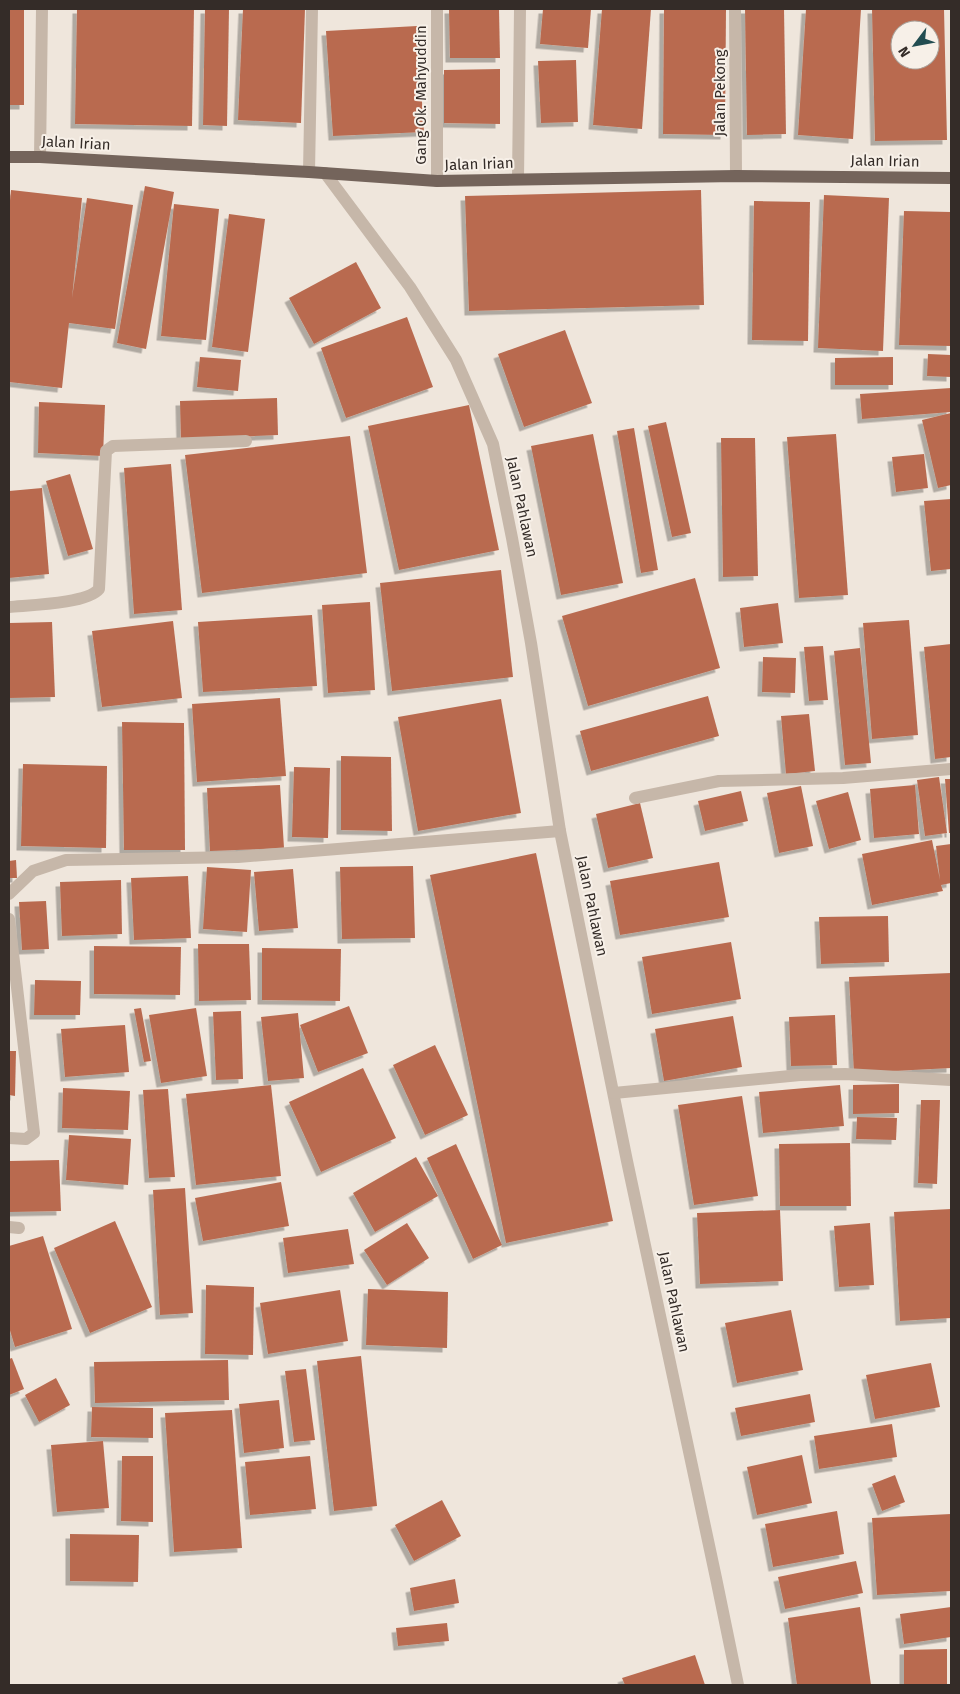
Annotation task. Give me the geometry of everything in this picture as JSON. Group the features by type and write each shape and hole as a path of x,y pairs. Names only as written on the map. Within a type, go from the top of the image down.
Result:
{"main road":[{"name":"Jalan Irian","path":"9,157 40,157 309,172 437,181 736,176 951,178"}],"street":[{"path":"40,157 42,9"},
{"path":"309,172 312,9"},
{"name":"Gang Ok. Mahyuddin","path":"437,9 437,181"},
{"path":"518,179 520,9"},
{"name":"Jalan Pekong","path":"736,9 736,176"},
{"name":"Jalan Pahlawan","path":"325,173 410,287 456,360 492,444 512,538 531,643 560,831 627,1161 738,1685"},
{"path":"9,607 67,602 95,593 99,589 106,451 108,448 113,446 246,441"},
{"path":"635,798 719,781 843,778 951,769"},
{"path":"9,894 33,871 66,860 238,857 560,831"},
{"path":"9,918 34,1133 26,1139 9,1138"},
{"path":"614,1093 800,1075 845,1074 951,1080"}],"building":[{"path":"9,9 24,9 24,105 9,105"},
{"path":"77,9 194,9 192,126 75,124"},
{"path":"205,9 229,9 227,126 203,125"},
{"path":"243,9 305,9 301,123 238,120"},
{"path":"449,9 499,9 500,58 450,58"},
{"path":"543,9 591,9 588,48 540,44"},
{"path":"602,9 651,9 642,129 593,125"},
{"path":"664,9 726,9 725,135 663,134"},
{"path":"745,9 784,9 786,134 747,135"},
{"path":"806,9 861,9 853,139 798,135"},
{"path":"872,9 944,9 947,140 875,141"},
{"path":"417,26 424,132 333,136 326,31"},
{"path":"576,60 578,122 541,123 538,61"},
{"path":"500,69 500,124 444,123 444,70"},
{"path":"145,186 174,192 146,349 117,343"},
{"path":"11,190 82,198 72,298 87,198 133,205 115,329 69,323 62,388 9,382 9,211"},
{"path":"701,190 704,305 469,311 465,196"},
{"path":"824,195 889,198 883,351 818,348"},
{"path":"754,201 810,202 808,341 752,340"},
{"path":"174,204 219,209 206,340 161,336"},
{"path":"904,211 951,212 951,346 899,345"},
{"path":"229,214 265,219 248,352 212,347"},
{"path":"356,262 381,308 314,344 289,298"},
{"path":"407,317 433,387 346,418 321,348"},
{"path":"565,330 592,403 524,427 498,354"},
{"path":"928,354 951,355 951,377 927,376"},
{"path":"200,357 241,360 238,391 197,387"},
{"path":"893,357 893,385 835,385 835,358"},
{"path":"951,388 951,412 862,419 860,394"},
{"path":"277,398 278,435 181,439 180,401"},
{"path":"39,402 105,405 103,456 38,453"},
{"path":"469,405 499,550 399,570 368,426"},
{"path":"951,413 951,485 938,488 922,420"},
{"path":"666,422 691,533 672,537 648,426"},
{"path":"634,428 658,570 641,573 617,431"},
{"path":"593,434 623,583 561,595 531,446"},
{"path":"836,434 848,595 799,598 787,437"},
{"path":"350,436 367,573 202,593 185,455"},
{"path":"721,438 755,438 758,576 723,577"},
{"path":"924,454 928,488 896,492 892,457"},
{"path":"171,464 182,610 134,614 124,468"},
{"path":"70,474 93,549 68,556 46,481"},
{"path":"42,488 49,574 9,578 9,491"},
{"path":"951,499 951,569 931,571 924,501"},
{"path":"501,570 513,677 392,691 380,583"},
{"path":"695,578 720,668 588,706 562,616"},
{"path":"370,602 375,690 328,693 322,605"},
{"path":"778,603 783,643 744,647 740,608"},
{"path":"312,615 317,686 203,692 198,622"},
{"path":"909,620 918,735 872,739 863,623"},
{"path":"173,621 182,698 102,707 92,631"},
{"path":"52,622 55,697 9,698 9,623"},
{"path":"951,644 951,757 935,759 924,647"},
{"path":"823,646 828,700 809,701 804,647"},
{"path":"860,648 871,763 845,765 834,651"},
{"path":"763,657 796,658 795,693 762,692"},
{"path":"708,696 719,736 591,771 580,731"},
{"path":"280,698 286,776 197,782 192,704"},
{"path":"501,699 521,813 418,831 398,717"},
{"path":"809,714 815,771 786,774 781,716"},
{"path":"122,722 184,723 185,850 124,850"},
{"path":"341,756 391,757 392,831 341,830"},
{"path":"23,764 107,766 106,848 21,846"},
{"path":"294,767 330,768 328,838 292,837"},
{"path":"939,777 947,833 925,836 917,780"},
{"path":"945,779 951,779 951,833 949,833"},
{"path":"280,785 284,848 210,851 207,788"},
{"path":"915,785 919,834 874,838 870,789"},
{"path":"801,786 813,846 779,853 767,793"},
{"path":"741,791 748,821 705,831 698,801"},
{"path":"848,792 861,840 829,849 816,801"},
{"path":"640,803 653,858 608,868 596,814"},
{"path":"932,840 940,880 936,846 951,844 951,883 941,885 943,891 872,905 862,854"},
{"path":"536,853 613,1221 506,1243 430,875"},
{"path":"16,860 17,878 9,878 9,861"},
{"path":"719,862 729,917 620,935 610,881"},
{"path":"413,866 415,938 342,939 340,867"},
{"path":"207,867 251,870 247,932 203,929"},
{"path":"293,869 298,928 259,931 254,872"},
{"path":"188,876 191,938 134,940 131,878"},
{"path":"121,880 122,934 62,936 60,882"},
{"path":"46,901 49,949 22,950 19,902"},
{"path":"888,916 889,962 821,964 819,917"},
{"path":"731,942 741,999 652,1014 642,957"},
{"path":"198,944 249,944 251,1000 199,1001"},
{"path":"94,946 181,947 180,995 94,994"},
{"path":"262,948 341,949 340,1001 262,1000"},
{"path":"951,973 951,1068 854,1073 849,977"},
{"path":"35,980 81,981 80,1015 34,1015"},
{"path":"349,1006 368,1053 318,1072 300,1025"},
{"path":"141,1008 151,1061 144,1062 134,1009"},
{"path":"196,1008 207,1076 161,1083 149,1015"},
{"path":"241,1011 243,1079 216,1080 213,1012"},
{"path":"298,1013 304,1078 268,1081 261,1017"},
{"path":"835,1015 837,1065 791,1066 789,1017"},
{"path":"733,1016 742,1067 664,1081 655,1029"},
{"path":"125,1025 129,1072 65,1077 61,1029"},
{"path":"435,1045 468,1115 425,1135 393,1065"},
{"path":"9,1051 16,1051 15,1096 9,1095"},
{"path":"363,1068 396,1138 321,1172 289,1102"},
{"path":"899,1084 899,1113 853,1114 853,1085"},
{"path":"271,1085 281,1176 196,1185 186,1094"},
{"path":"840,1085 844,1126 763,1133 759,1092"},
{"path":"63,1088 130,1091 128,1130 62,1128"},
{"path":"168,1089 175,1177 149,1178 143,1090"},
{"path":"742,1096 758,1196 694,1205 678,1105"},
{"path":"921,1100 940,1100 937,1184 918,1183"},
{"path":"857,1117 897,1118 896,1140 856,1139"},
{"path":"69,1135 131,1139 128,1185 66,1180"},
{"path":"850,1143 851,1206 780,1206 779,1144"},
{"path":"456,1144 502,1245 473,1259 427,1158"},
{"path":"416,1157 438,1196 375,1232 353,1193"},
{"path":"59,1160 61,1211 9,1212 9,1161"},
{"path":"281,1182 289,1226 203,1241 195,1198"},
{"path":"185,1188 193,1313 160,1315 153,1190"},
{"path":"951,1209 951,1318 900,1321 894,1212"},
{"path":"780,1210 783,1281 700,1284 697,1213"},
{"path":"115,1221 152,1307 90,1333 54,1248"},
{"path":"407,1223 429,1258 387,1285 364,1250"},
{"path":"870,1223 874,1285 839,1287 834,1226"},
{"path":"348,1229 354,1264 288,1273 283,1238"},
{"path":"43,1236 72,1329 15,1347 9,1327 9,1246"},
{"path":"206,1285 254,1287 253,1355 205,1354"},
{"path":"368,1289 448,1292 447,1348 366,1345"},
{"path":"340,1290 348,1341 268,1354 260,1303"},
{"path":"791,1310 803,1370 737,1383 725,1323"},
{"path":"361,1356 377,1506 334,1511 317,1361"},
{"path":"12,1358 24,1389 9,1395 9,1359"},
{"path":"228,1360 229,1400 95,1403 94,1362"},
{"path":"931,1363 940,1407 875,1419 866,1375"},
{"path":"306,1369 315,1440 294,1442 285,1371"},
{"path":"56,1378 70,1405 39,1422 25,1395"},
{"path":"810,1394 815,1422 741,1436 735,1408"},
{"path":"279,1400 284,1448 244,1453 239,1404"},
{"path":"92,1407 153,1408 153,1438 91,1437"},
{"path":"232,1410 242,1548 174,1552 165,1413"},
{"path":"892,1424 897,1457 819,1469 814,1436"},
{"path":"103,1441 109,1508 57,1512 51,1445"},
{"path":"802,1455 812,1503 757,1515 747,1467"},
{"path":"122,1456 153,1456 153,1522 121,1521"},
{"path":"310,1456 316,1509 250,1515 245,1462"},
{"path":"895,1475 905,1502 882,1511 872,1484"},
{"path":"442,1500 461,1536 414,1561 395,1525"},
{"path":"837,1511 844,1554 773,1567 765,1524"},
{"path":"951,1514 951,1591 877,1595 872,1518"},
{"path":"70,1534 139,1535 138,1582 70,1581"},
{"path":"856,1561 863,1593 785,1609 778,1577"},
{"path":"455,1579 459,1603 414,1611 410,1588"},
{"path":"860,1607 871,1685 797,1685 788,1618"},
{"path":"951,1607 951,1637 904,1644 900,1614"},
{"path":"447,1623 449,1641 398,1646 396,1628"},
{"path":"947,1649 947,1685 904,1685 904,1650"},
{"path":"695,1655 705,1685 625,1685 622,1678"}]}
